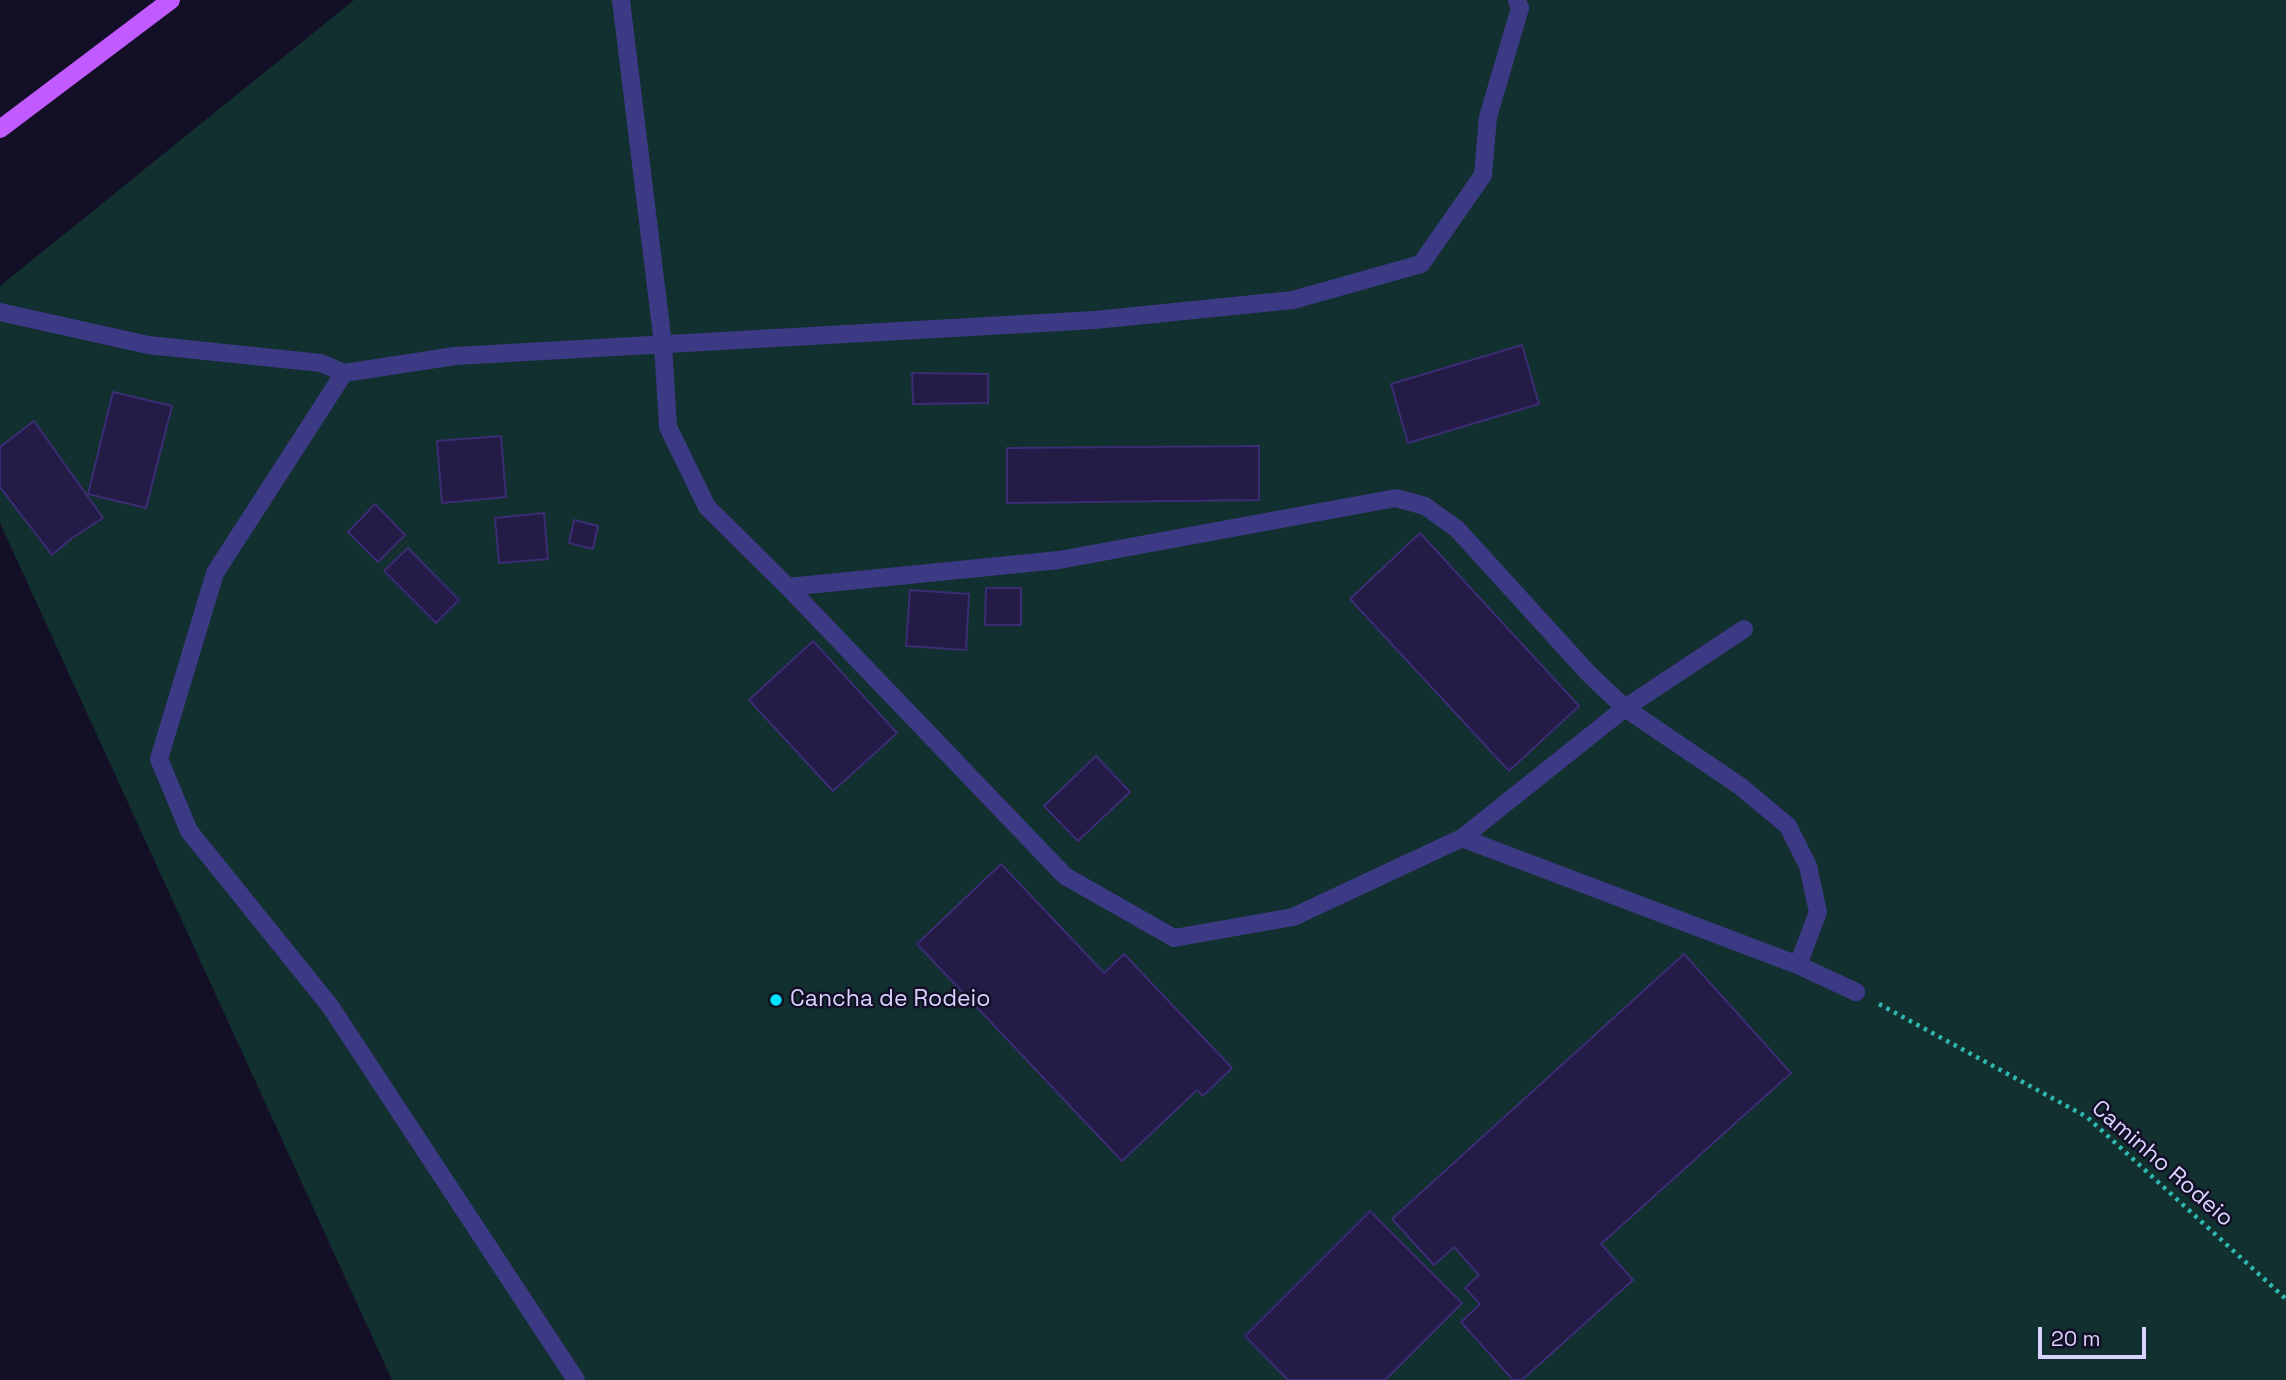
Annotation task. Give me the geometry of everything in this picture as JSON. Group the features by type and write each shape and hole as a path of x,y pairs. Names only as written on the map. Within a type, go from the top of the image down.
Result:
{"main road":[{"path":"0,129 171,0"}],"lane":[{"path":"621,0 663,344 668,427 707,507 788,587 1065,876 1174,938 1293,917 1462,838 1625,708 1744,629"},
{"path":"0,312 148,345 321,363 344,373 455,356 1094,320 1293,300 1421,264 1483,175 1488,117 1520,8 1517,0"},
{"path":"344,373 215,573 159,759 189,831 330,1006 576,1380"},
{"path":"788,587 1059,560 1396,498 1425,506 1457,529 1589,674 1625,708 1740,786 1788,826 1808,866 1818,912 1798,965"},
{"path":"1462,838 1798,965 1856,992"}],"path":[{"name":"Caminho Rodeio","path":"1856,992 2087,1117 2286,1299"}],"green space":[{"path":"354,0 2286,0 2286,1380 392,1380 0,523 0,286"}],"building":[{"path":"1522,345 1539,404 1408,443 1391,384"},
{"path":"912,373 988,374 988,403 913,404"},
{"path":"113,392 172,406 146,508 88,494"},
{"path":"34,421 103,518 52,555 0,487 0,447"},
{"path":"501,436 506,497 442,503 437,441"},
{"path":"1259,446 1259,500 1007,503 1007,448"},
{"path":"375,504 405,535 378,562 348,532"},
{"path":"544,513 548,559 499,563 495,518"},
{"path":"574,520 598,526 593,549 569,543"},
{"path":"1420,533 1579,706 1509,771 1350,599"},
{"path":"408,548 459,600 436,623 384,571"},
{"path":"986,588 1021,588 1021,625 985,625"},
{"path":"910,590 969,594 966,650 906,646"},
{"path":"813,641 897,733 833,791 749,700"},
{"path":"1096,756 1130,792 1078,841 1044,806"},
{"path":"1001,864 1104,973 1124,954 1232,1068 1203,1096 1197,1090 1122,1161 917,944"},
{"path":"1684,954 1791,1073 1601,1244 1633,1280 1522,1380 1513,1380 1461,1322 1480,1304 1465,1288 1479,1275 1454,1247 1434,1265 1392,1219"},
{"path":"1370,1211 1462,1303 1385,1380 1288,1380 1245,1336"}],"place":[{"name":"Cancha de Rodeio","path":"776,1000"}]}
